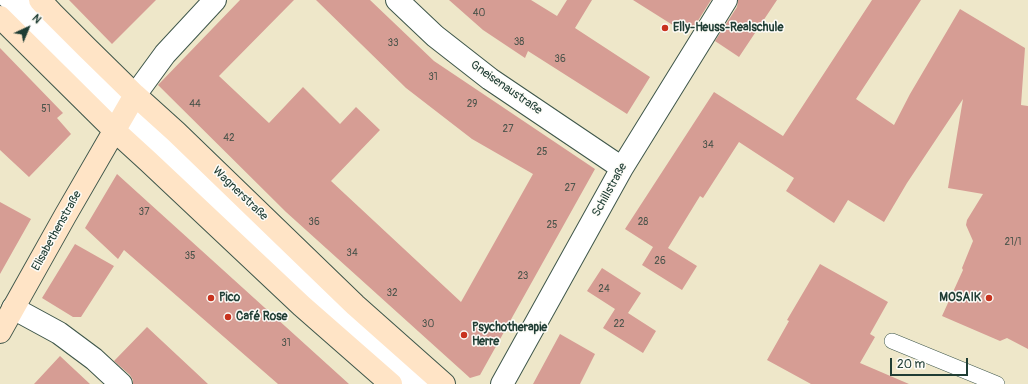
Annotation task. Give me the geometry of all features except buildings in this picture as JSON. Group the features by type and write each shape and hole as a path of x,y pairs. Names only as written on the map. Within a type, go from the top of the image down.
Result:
{"street":[{"name":"Wagnerstraße","path":"40,0 52,13 125,112 149,162 302,306 391,384"},
{"name":"Elisabethenstraße","path":"0,332 125,112 165,54 215,0"},
{"name":"Gneisenaustraße","path":"397,0 435,36 490,79 622,168"},
{"name":"Schillstraße","path":"502,384 622,168 726,0"},
{"name":"Wagnerstraße","path":"0,17 125,112 176,132 355,305 444,384"},
{"path":"13,308 59,333 94,359 120,384"}],"lane":[{"path":"6,0 125,112 427,384"},
{"path":"22,0 125,112 258,246 410,384"},
{"path":"892,341 997,384"}],"place":[{"name":"Elly-Heuss-Realschule","path":"665,28"},
{"name":"Pico","path":"211,298"},
{"name":"MOSAIK","path":"989,298"},
{"name":"Café Rose","path":"228,317"},
{"name":"Psychotherapie Herre","path":"464,335"}]}
